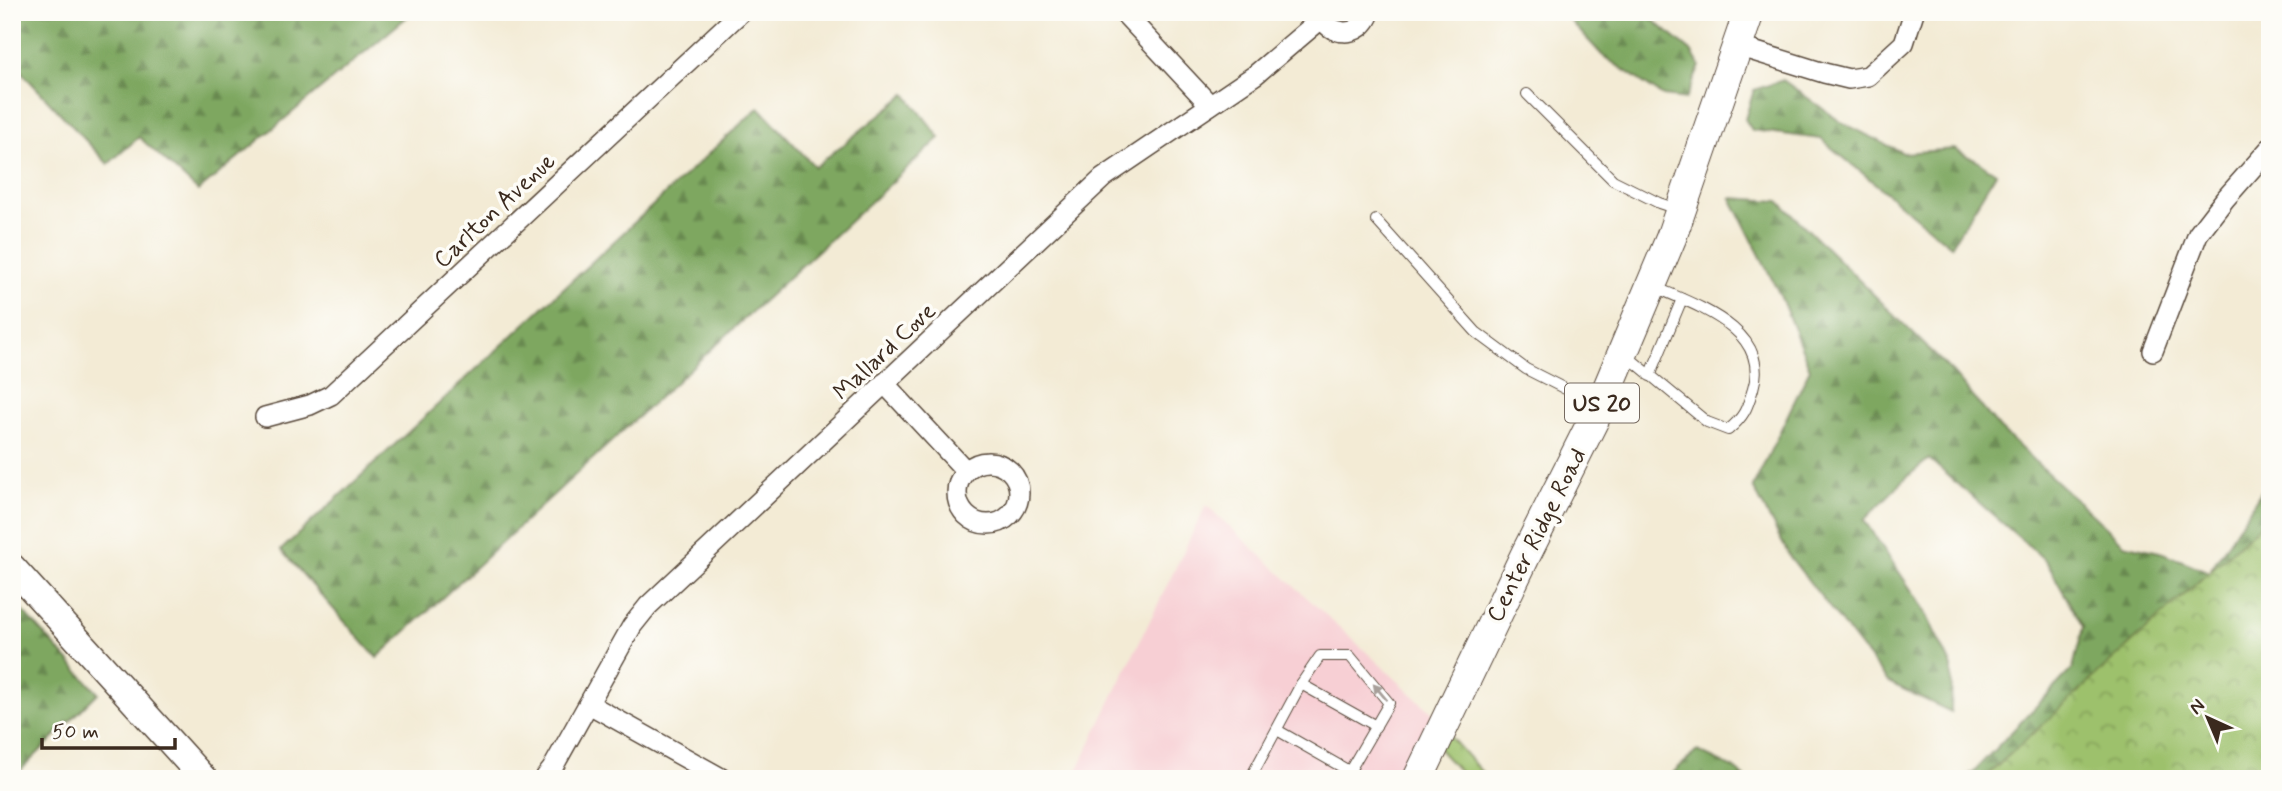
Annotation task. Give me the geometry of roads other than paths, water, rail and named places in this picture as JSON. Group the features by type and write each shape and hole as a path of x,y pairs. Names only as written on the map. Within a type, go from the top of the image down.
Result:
{"main road":[{"name":"Center Ridge Road","path":"1418,779 1600,407 1681,210 1749,12"}],"street":[{"name":"Carlton Avenue","path":"265,417 310,405 331,395 741,12"},
{"path":"1123,12 1210,105"},
{"name":"Mallard Cove","path":"544,779 632,626 648,606 1102,178 1255,75 1320,15 1333,30 1349,33 1363,25 1370,12"},
{"path":"1737,46 1849,79 1868,76 1904,43 1914,12"},
{"path":"2153,351 2198,234 2270,148"},
{"path":"884,383 965,471"},
{"path":"12,567 204,779"},
{"path":"589,704 723,779"}],"lane":[{"path":"1527,94 1613,180 1659,203 1681,210"},
{"path":"1376,220 1476,331 1526,369 1600,407"},
{"path":"1623,353 1707,422 1728,430 1742,419 1757,370 1754,354 1743,336 1724,320 1651,285"},
{"path":"1650,376 1682,299"},
{"path":"1250,779 1301,684 1320,656 1350,656 1389,703 1348,775"},
{"path":"1301,684 1376,726"},
{"path":"1277,730 1348,775 1363,779"}]}
